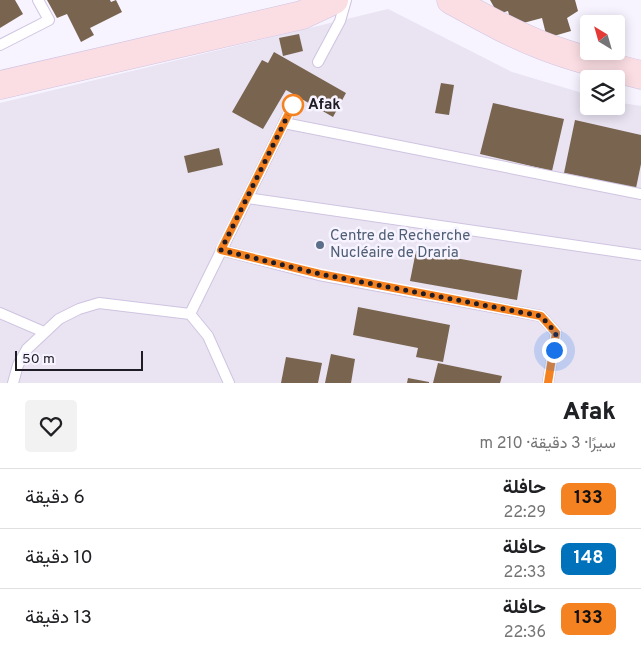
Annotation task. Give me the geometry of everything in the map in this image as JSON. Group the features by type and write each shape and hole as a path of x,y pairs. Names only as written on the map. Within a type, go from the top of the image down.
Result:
{"main road":[{"path":"0,85 302,14 334,0"},
{"path":"451,0 501,27 542,46 592,63 641,75"}],"lane":[{"path":"0,46 49,20 38,0"},
{"path":"318,62 340,22 346,0"},
{"path":"190,314 293,105"},
{"path":"284,122 641,194"},
{"path":"247,198 641,255"},
{"path":"221,250 320,274 541,316 556,333 548,383"},
{"path":"13,383 18,366 27,349 44,332 59,319 79,309 99,303 190,314 208,336 229,383"},
{"path":"0,313 44,332"}],"shaded area":[{"name":"Centre de Recherche Nucléaire de Draria","path":"388,9 512,72 580,92 580,115 625,115 625,103 641,106 641,383 0,383 0,103"}],"building":[{"path":"0,0 15,0 23,14 0,28"},
{"path":"47,0 110,0 111,2 116,0 122,12 90,28 94,35 81,42 67,14 57,18"},
{"path":"490,0 575,0 578,11 567,18 571,31 547,38 542,18 512,26 508,11 498,14"},
{"path":"299,34 303,51 283,56 279,38"},
{"path":"274,52 346,93 333,117 286,90 263,129 232,112 262,60 268,63"},
{"path":"441,83 454,85 449,115 435,113"},
{"path":"493,103 564,119 552,171 480,154"},
{"path":"575,120 641,135 641,164 636,188 564,173"},
{"path":"219,148 223,165 188,173 184,156"},
{"path":"416,251 522,270 517,300 410,281"},
{"path":"358,307 450,325 443,362 416,357 418,348 353,335"},
{"path":"331,354 355,359 351,383 325,383"},
{"path":"286,357 322,363 318,383 281,383"},
{"path":"438,363 502,376 500,383 433,383"},
{"path":"408,378 429,382 429,383 407,383"}],"bus line":[{"name":"133","path":"293,105 221,250 320,274 541,316 556,333 548,383"}],"place":[{"name":"Afak","path":"293,105"},
{"name":"Centre de Recherche Nucléaire de Draria","path":"320,245"}],"route":[{"path":"293,105 221,250 320,274 541,316 556,333 554,350"}]}
